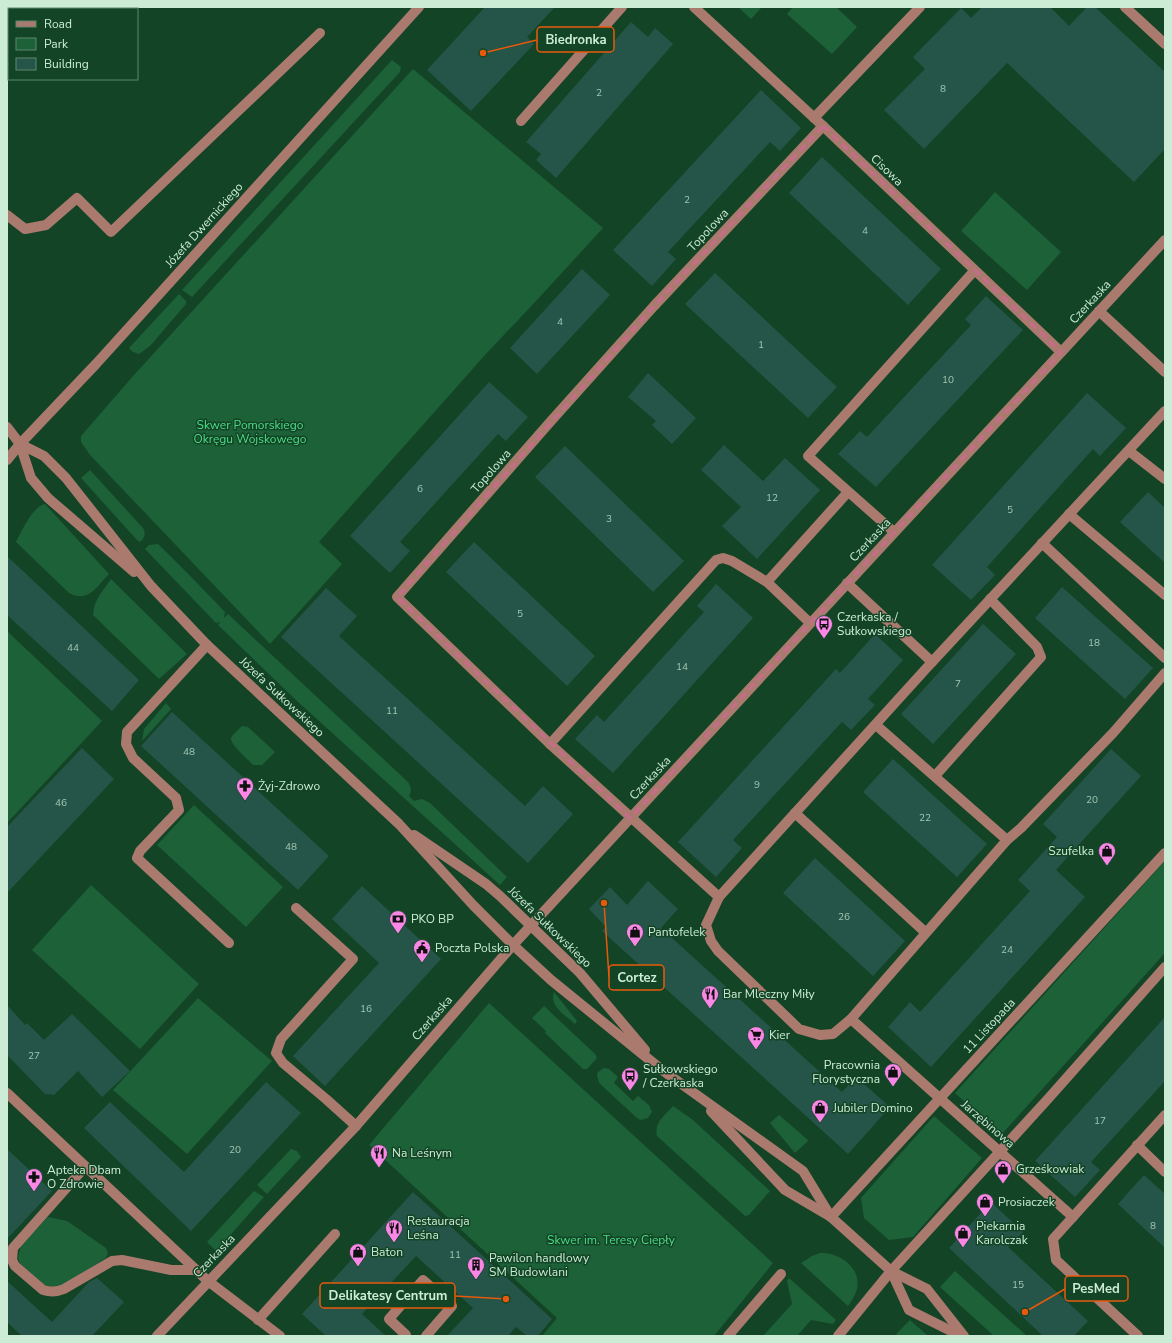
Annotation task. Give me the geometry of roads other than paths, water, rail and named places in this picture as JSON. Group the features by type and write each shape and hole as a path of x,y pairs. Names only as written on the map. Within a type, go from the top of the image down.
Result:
{"street":[{"name":"Józefa Dwernickiego","path":"7,460 20,444 102,358 419,7"},
{"path":"521,121 622,7"},
{"name":"Cisowa","path":"694,7 823,126 1061,352"},
{"path":"814,118 920,7"},
{"path":"1126,7 1165,44"},
{"path":"7,215 26,228 46,225 77,198 111,232 320,33"},
{"name":"Topolowa","path":"719,898 550,744 397,597 556,415 654,306 823,126"},
{"name":"Czerkaska","path":"156,1336 356,1126 531,925 1165,240"},
{"path":"894,532 808,456 974,271"},
{"path":"1099,311 1165,372"},
{"path":"1165,411 932,662 719,898 706,925 711,941 718,951 799,1029 820,1035 833,1034 851,1019 1007,840 1021,828 1113,733 1165,673"},
{"name":"Józefa Sułkowskiego","path":"7,427 20,444 31,478 48,498 151,586"},
{"name":"Józefa Sułkowskiego","path":"20,444 44,456 66,478 151,586 207,645 399,824 473,905 513,945 551,980 662,1070 803,1171 831,1217"},
{"path":"1129,450 1165,479"},
{"path":"767,582 848,492"},
{"path":"1069,514 1165,595"},
{"path":"1042,543 1165,658"},
{"path":"550,744 716,560 723,558 732,561 767,582 810,623"},
{"path":"847,583 932,662"},
{"path":"935,776 1041,657 1037,647 990,599"},
{"path":"207,645 127,732 126,744 133,758 176,798 179,810 140,852 137,858 229,943"},
{"path":"876,725 1007,840"},
{"path":"795,813 926,932"},
{"name":"Józefa Sułkowskiego","path":"399,824 486,884 531,925 580,974 662,1070"},
{"name":"11 Listopada","path":"831,1217 1165,853"},
{"path":"296,908 354,959 281,1038 276,1053 283,1062 326,1098 356,1126"},
{"path":"838,1336 891,1271 1165,967"},
{"name":"Jarzębinowa","path":"851,1019 1073,1217"},
{"path":"7,1093 208,1281 280,1336"},
{"name":"Józefa Sułkowskiego","path":"694,1093 785,1190 831,1217 891,1271 927,1289 962,1336"},
{"path":"1138,1336 1056,1260 1053,1240 1165,1115"},
{"path":"1137,1145 1165,1172"},
{"path":"85,1167 13,1248 12,1260 15,1266 43,1290 48,1292 59,1292 112,1261 122,1260 171,1270 196,1270"},
{"path":"258,1320 335,1234"},
{"name":"Józefa Sułkowskiego","path":"891,1271 909,1310 962,1336"},
{"path":"728,1336 781,1274"},
{"path":"405,1336 406,1335 389,1319 423,1280 452,1306 426,1336"}],"place":[{"name":"Biedronka","path":"483,53"},
{"name":"Czerkaska / Sułkowskiego","path":"824,639"},
{"name":"Żyj-Zdrowo","path":"245,801"},
{"name":"Szufelka","path":"1107,866"},
{"name":"Cortez","path":"604,903"},
{"name":"PKO BP","path":"398,934"},
{"name":"Pantofelek","path":"635,947"},
{"name":"Poczta Polska","path":"422,963"},
{"name":"Bar Mleczny Miły","path":"710,1009"},
{"name":"Kier","path":"756,1050"},
{"name":"Pracownia Florystyczna","path":"893,1087"},
{"name":"Sułkowskiego / Czerkaska","path":"630,1091"},
{"name":"Jubiler Domino","path":"820,1123"},
{"name":"Na Leśnym","path":"379,1168"},
{"name":"Grześkowiak","path":"1003,1184"},
{"name":"Apteka Dbam O Zdrowie","path":"34,1192"},
{"name":"Prosiaczek","path":"985,1217"},
{"name":"Restauracja Leśna","path":"394,1243"},
{"name":"Piekarnia Karolczak","path":"963,1248"},
{"name":"Baton","path":"358,1267"},
{"name":"Pawilon handlowy SM Budowlani","path":"476,1280"},
{"name":"Delikatesy Centrum","path":"506,1299"},
{"name":"PesMed","path":"1025,1312"}],"park label":[{"name":"Skwer Pomorskiego Okręgu Wojskowego","path":"250,432"},
{"name":"Skwer im. Teresy Ciepły","path":"611,1240"}]}
